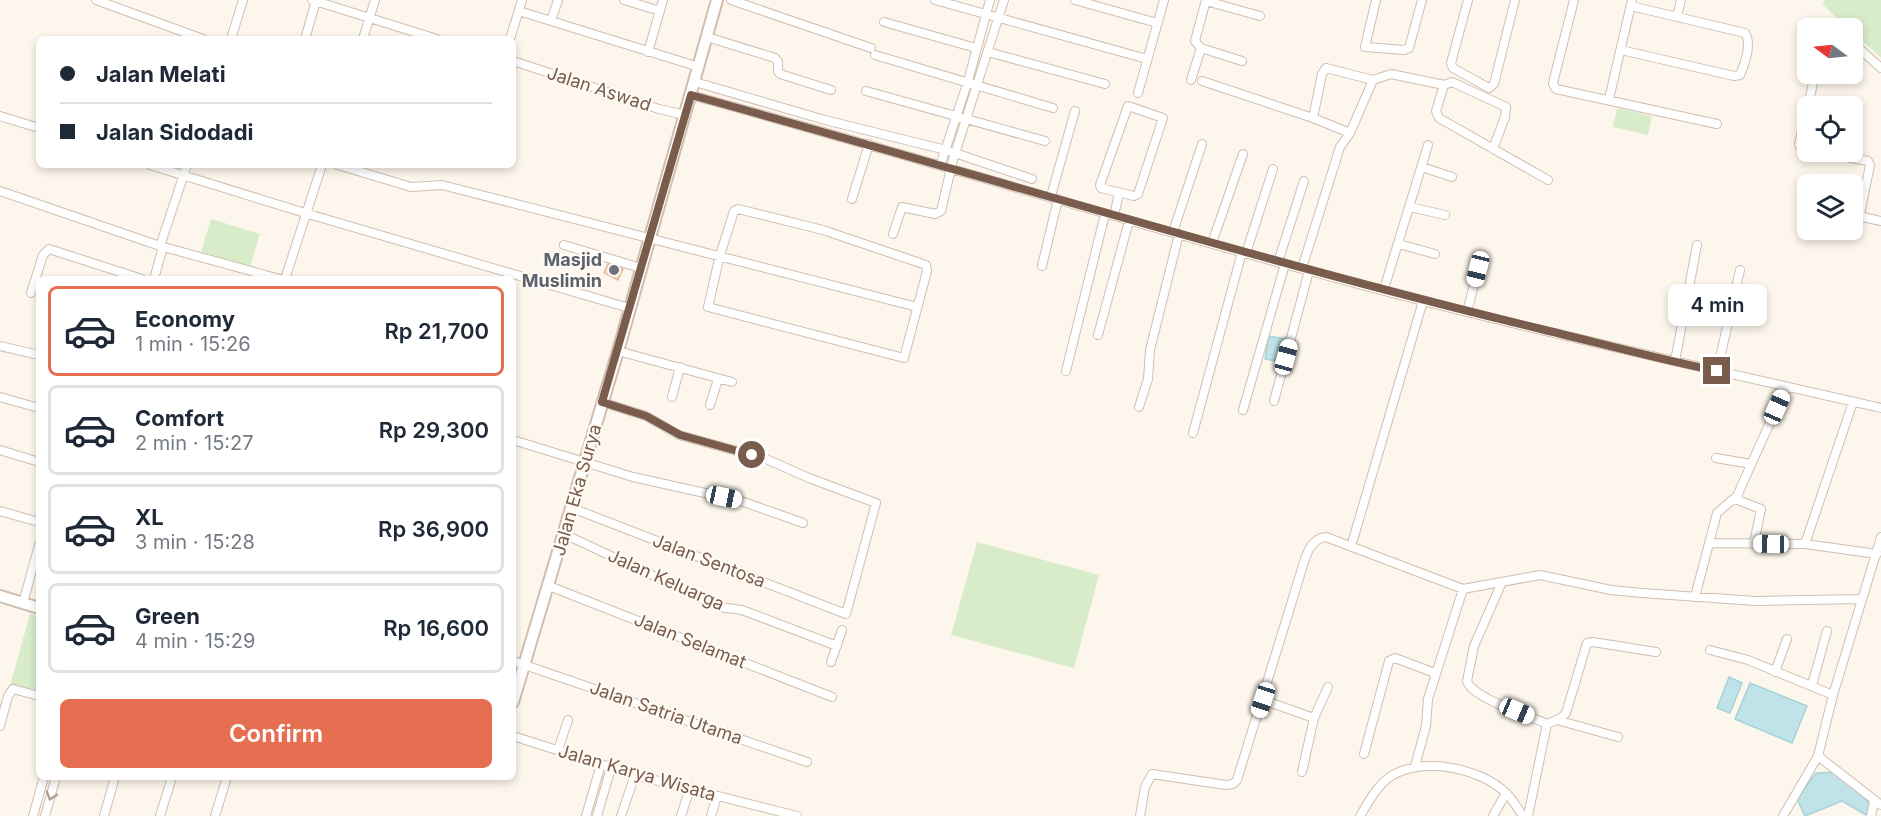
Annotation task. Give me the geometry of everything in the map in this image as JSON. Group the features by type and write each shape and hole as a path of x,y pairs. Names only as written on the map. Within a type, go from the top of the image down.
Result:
{"street":[{"path":"96,0 195,36"},
{"path":"232,36 243,0"},
{"path":"364,36 375,0"},
{"path":"511,36 522,0"},
{"path":"551,21 558,0"},
{"path":"624,0 660,11"},
{"path":"648,52 663,0"},
{"name":"Jalan Eka Surya","path":"516,693 618,351 717,0"},
{"path":"731,0 873,51 1053,108"},
{"path":"934,0 1147,59"},
{"path":"940,166 968,81 990,0"},
{"path":"893,234 902,207 939,214 955,154 1004,0"},
{"path":"1075,0 1157,23"},
{"path":"1138,93 1164,0"},
{"path":"1242,61 1201,48 1196,43 1195,37 1206,0 1260,16"},
{"path":"1376,0 1365,47 1404,50 1409,48 1422,0"},
{"path":"1468,0 1451,63 1453,68 1489,88 1494,84 1515,0"},
{"path":"1574,0 1553,84 1556,89 1717,124"},
{"path":"1677,15 1681,0"},
{"path":"306,36 314,1 427,36"},
{"path":"1609,99 1632,3 1745,33 1748,42 1740,75 1730,75 1621,50"},
{"path":"519,11 699,67"},
{"path":"884,22 976,48"},
{"path":"707,37 775,58 780,74 831,90"},
{"path":"1191,80 1201,48"},
{"path":"988,52 1104,84"},
{"path":"1863,52 1881,68"},
{"name":"Jalan Aswad","path":"516,61 685,115"},
{"path":"1313,118 1324,70 1329,68 1373,80 1391,75 1444,85 1450,82 1457,83 1506,106 1505,117 1493,149"},
{"path":"1274,401 1305,269 1340,147 1350,133 1373,80"},
{"path":"1202,81 1313,118 1350,133"},
{"path":"695,82 825,120 946,150 1032,179"},
{"path":"1444,85 1436,111 1439,118 1548,180"},
{"path":"867,90 1045,141"},
{"path":"691,95 869,144 1129,221 1423,301 1881,408"},
{"path":"1128,106 1163,118 1138,194 1134,196 1119,194 1101,188 1100,185 1128,106"},
{"path":"1042,266 1075,111"},
{"path":"0,116 36,127"},
{"path":"852,198 869,144"},
{"path":"1139,406 1148,379 1150,350 1176,233 1202,144"},
{"path":"1384,289 1428,145"},
{"path":"1212,243 1243,154"},
{"path":"1863,160 1868,161 1870,165 1860,214 1863,217 1881,221"},
{"path":"1422,167 1452,177"},
{"path":"159,168 629,308"},
{"path":"155,276 186,168"},
{"path":"286,276 304,213 321,168"},
{"path":"348,168 411,187 442,185 917,307"},
{"path":"1193,433 1244,252 1274,169"},
{"path":"1243,410 1304,181"},
{"path":"0,191 162,247 269,276"},
{"path":"1066,371 1109,215 1119,194"},
{"path":"1410,207 1445,215"},
{"path":"738,209 823,230 926,265 927,271 904,358 717,311 707,305 720,255 733,213 738,209"},
{"path":"1098,335 1129,221"},
{"path":"1399,243 1435,254"},
{"path":"564,245 641,268"},
{"path":"1675,361 1697,245"},
{"path":"37,276 43,255 50,249 133,276"},
{"path":"1467,312 1478,269"},
{"path":"1717,371 1740,270"},
{"path":"32,293 36,279"},
{"path":"1353,540 1423,301"},
{"path":"0,345 36,354"},
{"path":"618,351 732,382"},
{"path":"672,397 680,367"},
{"path":"710,405 718,379"},
{"path":"1695,597 1719,510 1735,499 1786,387"},
{"path":"0,397 36,407"},
{"name":"Jalan Sentosa","path":"572,508 846,614 876,503 766,459 680,435 646,416 602,402"},
{"path":"1805,544 1853,402"},
{"path":"516,441 633,477 741,501 803,523"},
{"path":"0,450 36,461"},
{"path":"1716,458 1751,464"},
{"path":"1735,499 1761,509 1754,543"},
{"path":"0,511 36,521"},
{"name":"Jalan Keluarga","path":"564,534 720,607 742,610 837,646"},
{"path":"1140,816 1145,787 1152,774 1226,785 1233,784 1263,700 1300,574 1311,544 1317,539 1326,537 1463,589 1540,575 1611,590 1695,597 1765,601 1861,599"},
{"path":"1711,543 1879,546 1833,695 1818,756 1783,816"},
{"path":"23,603 36,556"},
{"path":"1502,582 1474,646 1467,685 1474,692 1547,723 1557,720 1566,713 1587,643 1656,652"},
{"name":"Jalan Selamat","path":"549,586 832,697"},
{"path":"1415,766 1426,726 1428,699 1435,673 1463,589"},
{"path":"0,596 36,607"},
{"path":"831,662 842,630"},
{"path":"1812,685 1827,631"},
{"path":"1775,672 1787,639"},
{"path":"1710,650 1748,660 1833,695"},
{"path":"1364,753 1389,661 1395,658 1435,673"},
{"name":"Jalan Satria Utama","path":"516,662 807,762"},
{"path":"1302,772 1314,718 1328,687"},
{"path":"0,726 8,696 13,689 36,695"},
{"path":"1263,700 1314,718"},
{"path":"558,750 568,720"},
{"path":"1557,720 1618,737"},
{"path":"1525,816 1547,723"},
{"name":"Jalan Karya Wisata","path":"516,737 635,775 797,816"},
{"path":"1818,756 1878,803 1870,816"},
{"path":"586,816 601,764"},
{"path":"1360,816 1374,793 1387,779 1415,766 1449,767 1490,782 1506,793 1525,816"},
{"path":"597,816 611,768"},
{"path":"621,816 635,775"},
{"path":"33,816 43,780"},
{"path":"45,816 56,780"},
{"path":"104,816 114,780"},
{"path":"160,816 171,780"},
{"path":"215,816 226,780"},
{"path":"681,816 690,788"},
{"path":"1493,816 1506,793"},
{"path":"711,816 717,796"}],"green space":[{"path":"1824,0 1881,0 1881,58 1863,41 1863,18 1837,18 1823,5"},
{"path":"1617,108 1652,116 1648,135 1613,127"},
{"path":"211,219 260,234 250,267 201,252"},
{"path":"977,542 1099,575 1074,668 951,635"},
{"path":"30,614 36,615 36,692 10,686"}],"water":[{"path":"1269,336 1286,339 1282,362 1265,359"},
{"path":"1729,677 1742,683 1730,713 1717,708"},
{"path":"1750,683 1807,706 1792,743 1735,719"},
{"path":"1839,772 1874,808 1868,816 1842,801 1805,816 1797,799 1816,773"}],"building":[{"name":"Masjid Muslimin","path":"608,264 623,269 618,280 604,273"}],"place":[{"name":"Masjid Muslimin","path":"614,270"}],"route":[{"path":"752,455 680,435 646,416 602,402 691,95 1309,271 1467,312 1717,371"}]}
